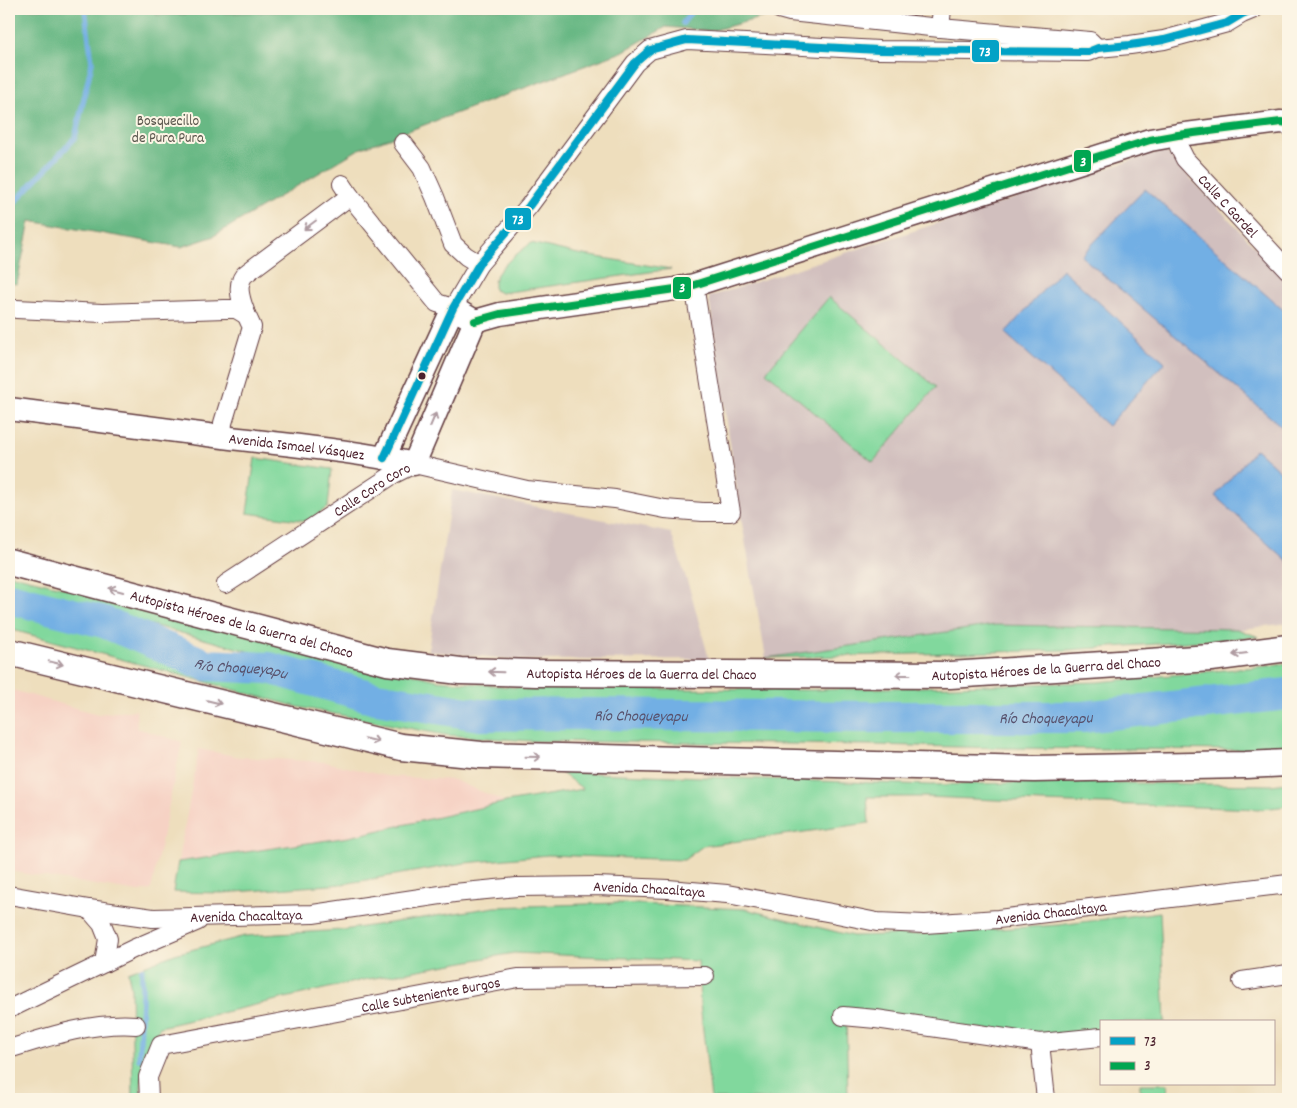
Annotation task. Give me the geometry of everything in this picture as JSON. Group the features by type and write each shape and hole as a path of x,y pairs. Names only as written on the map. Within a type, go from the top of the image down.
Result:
{"highway":[{"name":"Autopista Héroes de la Guerra del Chaco","path":"9,562 387,662 460,671 950,675 1211,658 1288,648"},
{"path":"9,652 401,746 481,755 1034,769 1288,763"}],"main road":[{"path":"453,308 475,321 500,314 675,290 1150,140 1178,134 1281,122 1288,123"},
{"name":"Calle Coro Coro","path":"384,458 453,308"},
{"name":"Calle Coro Coro","path":"414,464 475,321"},
{"name":"Avenida Ismael Vásquez","path":"9,409 384,458 414,464"}],"street":[{"path":"779,9 790,12 940,28 1090,41 1098,48"},
{"path":"940,28 942,9"},
{"name":"Calle Coro Coro","path":"453,308 479,264 529,206 635,63 650,50 687,40 879,50 1088,52 1098,48 1130,46 1164,40 1225,16 1254,9"},
{"name":"Calle C Gardel","path":"1178,134 1179,147 1185,159 1288,270"},
{"path":"402,143 422,168 453,244 466,256 479,264"},
{"path":"222,437 223,423 252,327 246,315 239,289 243,276 346,190 437,303 453,308"},
{"name":"Avenida Ismael Vásquez","path":"414,464 526,490 615,499 665,509 731,512 694,285"},
{"path":"16,309 102,313 225,308 236,309 246,315"},
{"name":"Calle Coro Coro","path":"226,584 394,474 414,464"},
{"name":"Avenida Chacaltaya","path":"9,895 153,918 313,914 454,893 517,887 597,886 727,894 877,922 925,924 998,919 1288,884"},
{"path":"89,909 102,924 108,939 104,963"},
{"path":"9,1009 133,949 208,916"},
{"path":"1242,981 1288,974"},
{"name":"Calle Subteniente Burgos","path":"149,1099 148,1077 161,1045 518,978 705,976"},
{"path":"843,1016 876,1019 1040,1043 1100,1037"},
{"path":"9,1049 78,1029 119,1024 136,1025"},
{"path":"1040,1043 1046,1099"}],"shaded area":[{"path":"1164,150 1288,282 1288,623 1243,629 995,625 766,658 740,512 709,297"},
{"path":"452,490 671,533 691,593 709,659 521,660 428,651"},
{"path":"9,689 97,714 136,710 137,728 182,742 151,890 138,892 9,871"},
{"path":"199,749 240,757 326,762 385,776 454,780 506,802 349,837 178,862"}],"green space":[{"name":"Bosquecillo de Pura Pura","path":"9,9 156,9 156,15 381,9 783,9 783,12 711,31 666,27 622,52 359,149 212,237 181,247 30,221 17,284 9,283"},
{"path":"156,9 381,9 156,15"},
{"path":"531,243 578,254 671,269 501,293 494,290 494,282 499,271"},
{"path":"829,297 936,387 873,462 766,372"},
{"path":"255,458 332,469 328,507 307,521 247,513"},
{"path":"9,574 437,680 522,688 812,690 1098,682 1288,664 1288,680 1085,703 500,702 376,686 9,586"},
{"path":"9,608 384,709 478,725 584,725 725,730 1086,728 1288,705 1288,748 1250,750 1004,748 531,741 445,735 298,707 9,629"},
{"path":"995,625 1237,629 1259,637 1068,650 766,658"},
{"path":"560,772 931,785 1054,782 1271,785 1288,783 1288,806 1262,809 927,797 867,797 869,823 703,846 684,860 548,855 465,863 343,884 222,893 173,892 178,862 349,837 506,802 583,789"},
{"path":"617,903 745,909 853,936 923,934 1059,925 1160,912 1165,1020 1100,1020 1100,1031 1042,1036 846,1013 848,1099 711,1099 700,1004 698,961 514,953 363,980 160,1027 144,1054 140,1099 133,1099 131,988 128,972 175,954 245,936 343,930 495,907"},
{"path":"1140,1086 1168,1086 1169,1099 1140,1099"}],"water":[{"path":"1145,189 1288,314 1288,432 1081,256"},
{"path":"1062,269 1165,362 1108,426 1005,333"},
{"path":"1256,449 1288,478 1288,562 1215,496"}],"waterway":[{"path":"15,202 75,138 92,62 85,9"},
{"path":"683,23 693,9"},
{"name":"Río Choqueyapu","path":"9,598 104,622 206,665 269,668 376,698 480,715 1083,717 1288,694"},
{"path":"139,1059 142,969"}],"transit line":[{"name":"73","path":"384,458 453,308 479,264 529,206 635,63 650,50 687,40 879,50 1088,52 1098,48 1164,40 1227,23 1254,9"},
{"name":"3","path":"475,321 500,314 694,285 1150,140 1281,122 1288,123"}]}
